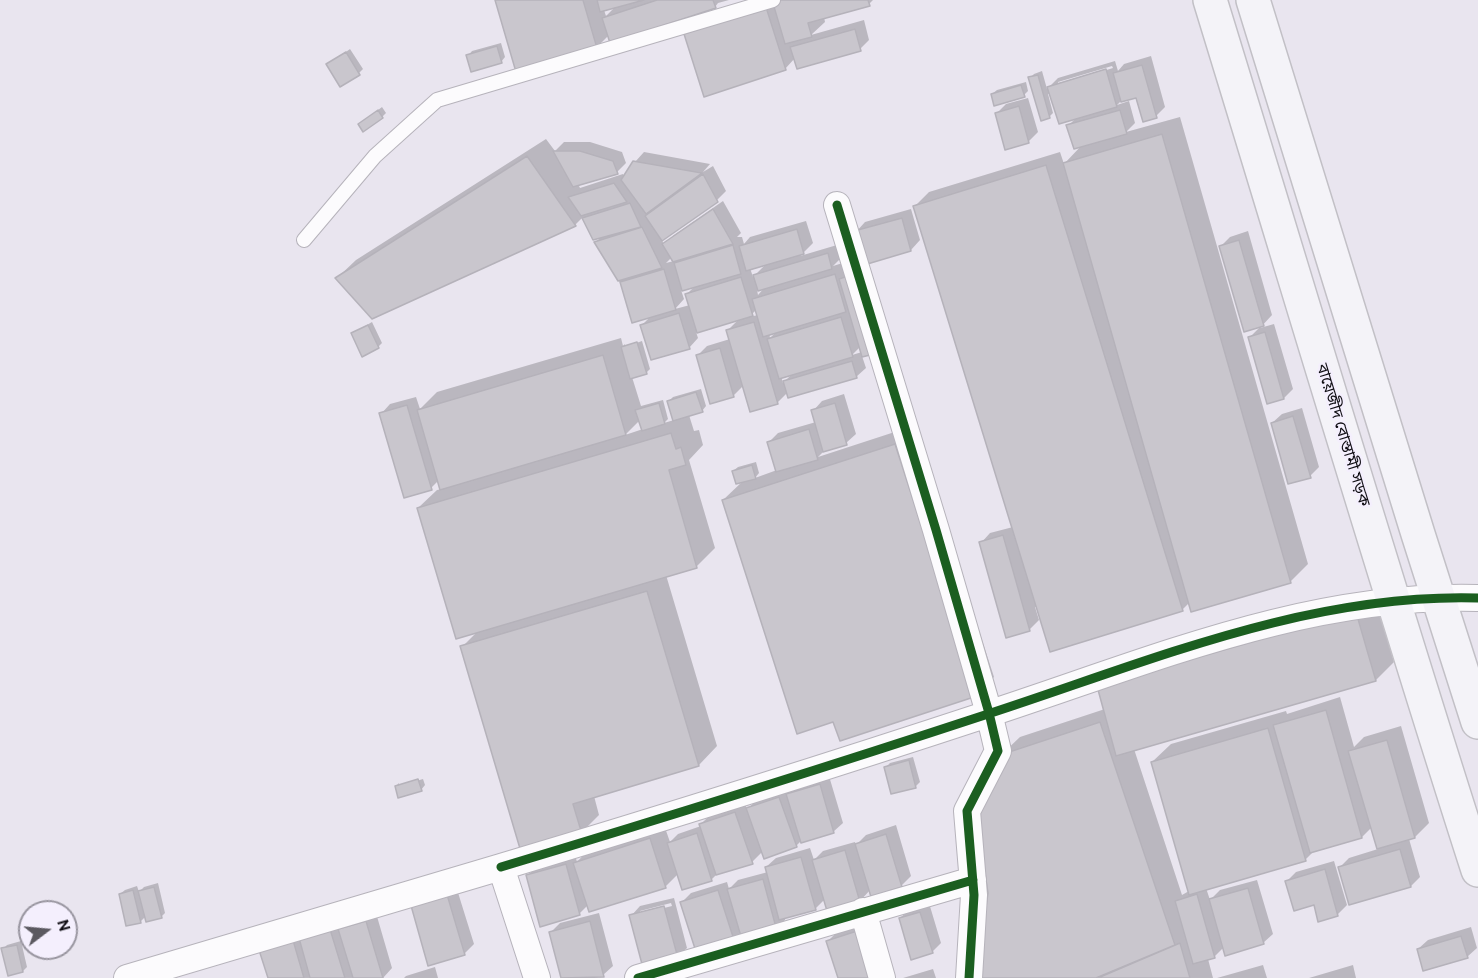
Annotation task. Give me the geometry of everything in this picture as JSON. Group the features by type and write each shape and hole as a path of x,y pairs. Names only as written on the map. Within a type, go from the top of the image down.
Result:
{"main road":[{"name":"বায়েজীদ বোস্তামী সড়ক","path":"1210,0 1392,601 1478,870"},
{"path":"1252,0 1478,722"}],"street":[{"path":"837,205 990,713 998,751 967,811 974,905 969,978"},
{"path":"127,978 501,867 990,713 1202,641 1304,615 1392,601 1439,597 1478,598"},
{"path":"501,867 537,978"},
{"path":"638,978 973,880"},
{"path":"863,911 882,978"}],"lane":[{"path":"304,240 375,156 437,100 773,0"}],"building":[{"path":"495,0 583,0 597,48 516,72"},
{"path":"597,0 644,0 600,12"},
{"path":"657,0 713,0 716,8 610,43 602,18"},
{"path":"772,0 868,0 870,6 808,23 812,37 785,44"},
{"path":"766,7 786,70 704,97 684,34"},
{"path":"855,29 861,51 797,69 790,47"},
{"path":"497,46 502,63 471,72 466,55"},
{"path":"346,52 360,75 340,87 326,64"},
{"path":"1142,65 1157,118 1143,122 1136,98 1121,102 1113,73"},
{"path":"1106,69 1117,107 1059,124 1047,87"},
{"path":"1038,75 1050,118 1041,121 1028,77"},
{"path":"1021,85 1025,97 994,106 991,94"},
{"path":"1019,106 1029,143 1005,150 995,113"},
{"path":"378,110 383,118 363,132 358,124"},
{"path":"1120,110 1127,134 1074,149 1066,125"},
{"path":"1162,134 1291,583 1191,612 1063,163"},
{"path":"553,151 580,151 613,161 618,174 573,187"},
{"path":"527,156 576,226 372,319 335,278"},
{"path":"633,161 702,173 646,214 621,180"},
{"path":"1046,165 1183,611 1050,652 913,206"},
{"path":"703,174 718,202 662,241 645,216"},
{"path":"614,183 627,202 581,216 568,197"},
{"path":"630,203 641,227 593,240 582,218"},
{"path":"713,209 733,244 673,262 662,244"},
{"path":"902,218 911,251 864,265 854,231"},
{"path":"642,227 662,268 618,281 594,242"},
{"path":"797,229 804,254 746,271 739,246"},
{"path":"1239,240 1264,326 1244,332 1219,246"},
{"path":"733,245 741,274 682,291 674,263"},
{"path":"828,253 832,269 758,291 753,275"},
{"path":"664,269 676,310 632,323 620,282"},
{"path":"835,274 846,312 763,337 752,299"},
{"path":"851,275 874,354 862,357 839,279"},
{"path":"741,277 753,316 697,333 685,294"},
{"path":"679,313 690,349 651,360 640,325"},
{"path":"841,317 853,357 779,379 767,339"},
{"path":"754,322 778,404 750,412 726,330"},
{"path":"368,325 379,348 362,357 351,333"},
{"path":"1265,332 1284,399 1267,404 1248,337"},
{"path":"637,342 647,374 630,379 621,347"},
{"path":"720,348 734,397 710,404 696,355"},
{"path":"603,355 626,435 440,490 417,410"},
{"path":"852,361 857,378 788,398 783,381"},
{"path":"696,392 703,412 673,421 667,401"},
{"path":"659,403 665,424 642,431 635,410"},
{"path":"835,403 847,445 823,452 811,410"},
{"path":"407,405 432,490 404,498 379,413"},
{"path":"1293,416 1311,478 1288,484 1271,423"},
{"path":"809,429 818,460 776,472 767,442"},
{"path":"671,433 676,449 681,447 686,465 669,470 697,568 456,639 417,508"},
{"path":"895,444 977,696 840,741 833,722 797,734 722,500"},
{"path":"752,465 756,479 736,484 732,471"},
{"path":"1003,535 1030,631 1006,638 979,542"},
{"path":"647,591 699,766 573,804 582,834 521,852 460,646"},
{"path":"1356,612 1376,681 1116,756 1097,686"},
{"path":"1326,710 1362,838 1310,853 1273,725"},
{"path":"1100,722 1175,945 1096,978 976,978 988,893 975,806 1000,755"},
{"path":"1268,728 1306,861 1189,895 1151,762"},
{"path":"1387,740 1415,838 1377,849 1348,751"},
{"path":"909,760 916,788 891,794 884,767"},
{"path":"418,779 422,791 398,798 395,786"},
{"path":"820,784 834,833 801,843 786,794"},
{"path":"779,797 797,847 764,859 746,808"},
{"path":"735,812 753,864 716,875 699,824"},
{"path":"697,833 712,881 682,890 667,843"},
{"path":"886,834 902,887 871,897 855,844"},
{"path":"650,838 666,888 589,912 573,863"},
{"path":"1400,849 1411,887 1349,905 1338,867"},
{"path":"845,850 860,902 827,911 812,860"},
{"path":"801,857 816,910 779,920 765,867"},
{"path":"566,864 580,915 540,927 526,875"},
{"path":"1325,869 1338,916 1318,922 1314,905 1294,911 1285,881"},
{"path":"763,879 777,931 742,940 727,889"},
{"path":"154,887 162,918 146,922 138,891"},
{"path":"1248,888 1264,944 1225,956 1209,899"},
{"path":"133,890 141,923 126,926 119,894"},
{"path":"718,890 736,946 698,958 680,902"},
{"path":"446,891 465,955 428,966 410,902"},
{"path":"1197,894 1215,958 1193,964 1175,901"},
{"path":"664,906 678,958 643,968 629,915"},
{"path":"920,912 933,953 911,960 899,918"},
{"path":"366,921 383,978 353,978 338,929"},
{"path":"590,921 604,977 561,978 549,932"},
{"path":"330,929 345,978 310,978 299,938"},
{"path":"860,930 875,978 838,978 826,941"},
{"path":"1461,936 1468,958 1423,971 1417,949"},
{"path":"293,940 304,978 268,978 259,950"},
{"path":"1180,943 1190,978 1098,978"},
{"path":"17,945 18,960 20,960 23,972 8,976 1,948"}],"cycle path":[{"path":"837,205 936,530 998,751 967,811 974,895 969,978"},
{"path":"501,867 806,773 1168,653 1229,635 1290,619 1352,607 1414,599 1478,598"},
{"path":"638,978 973,880"}]}
